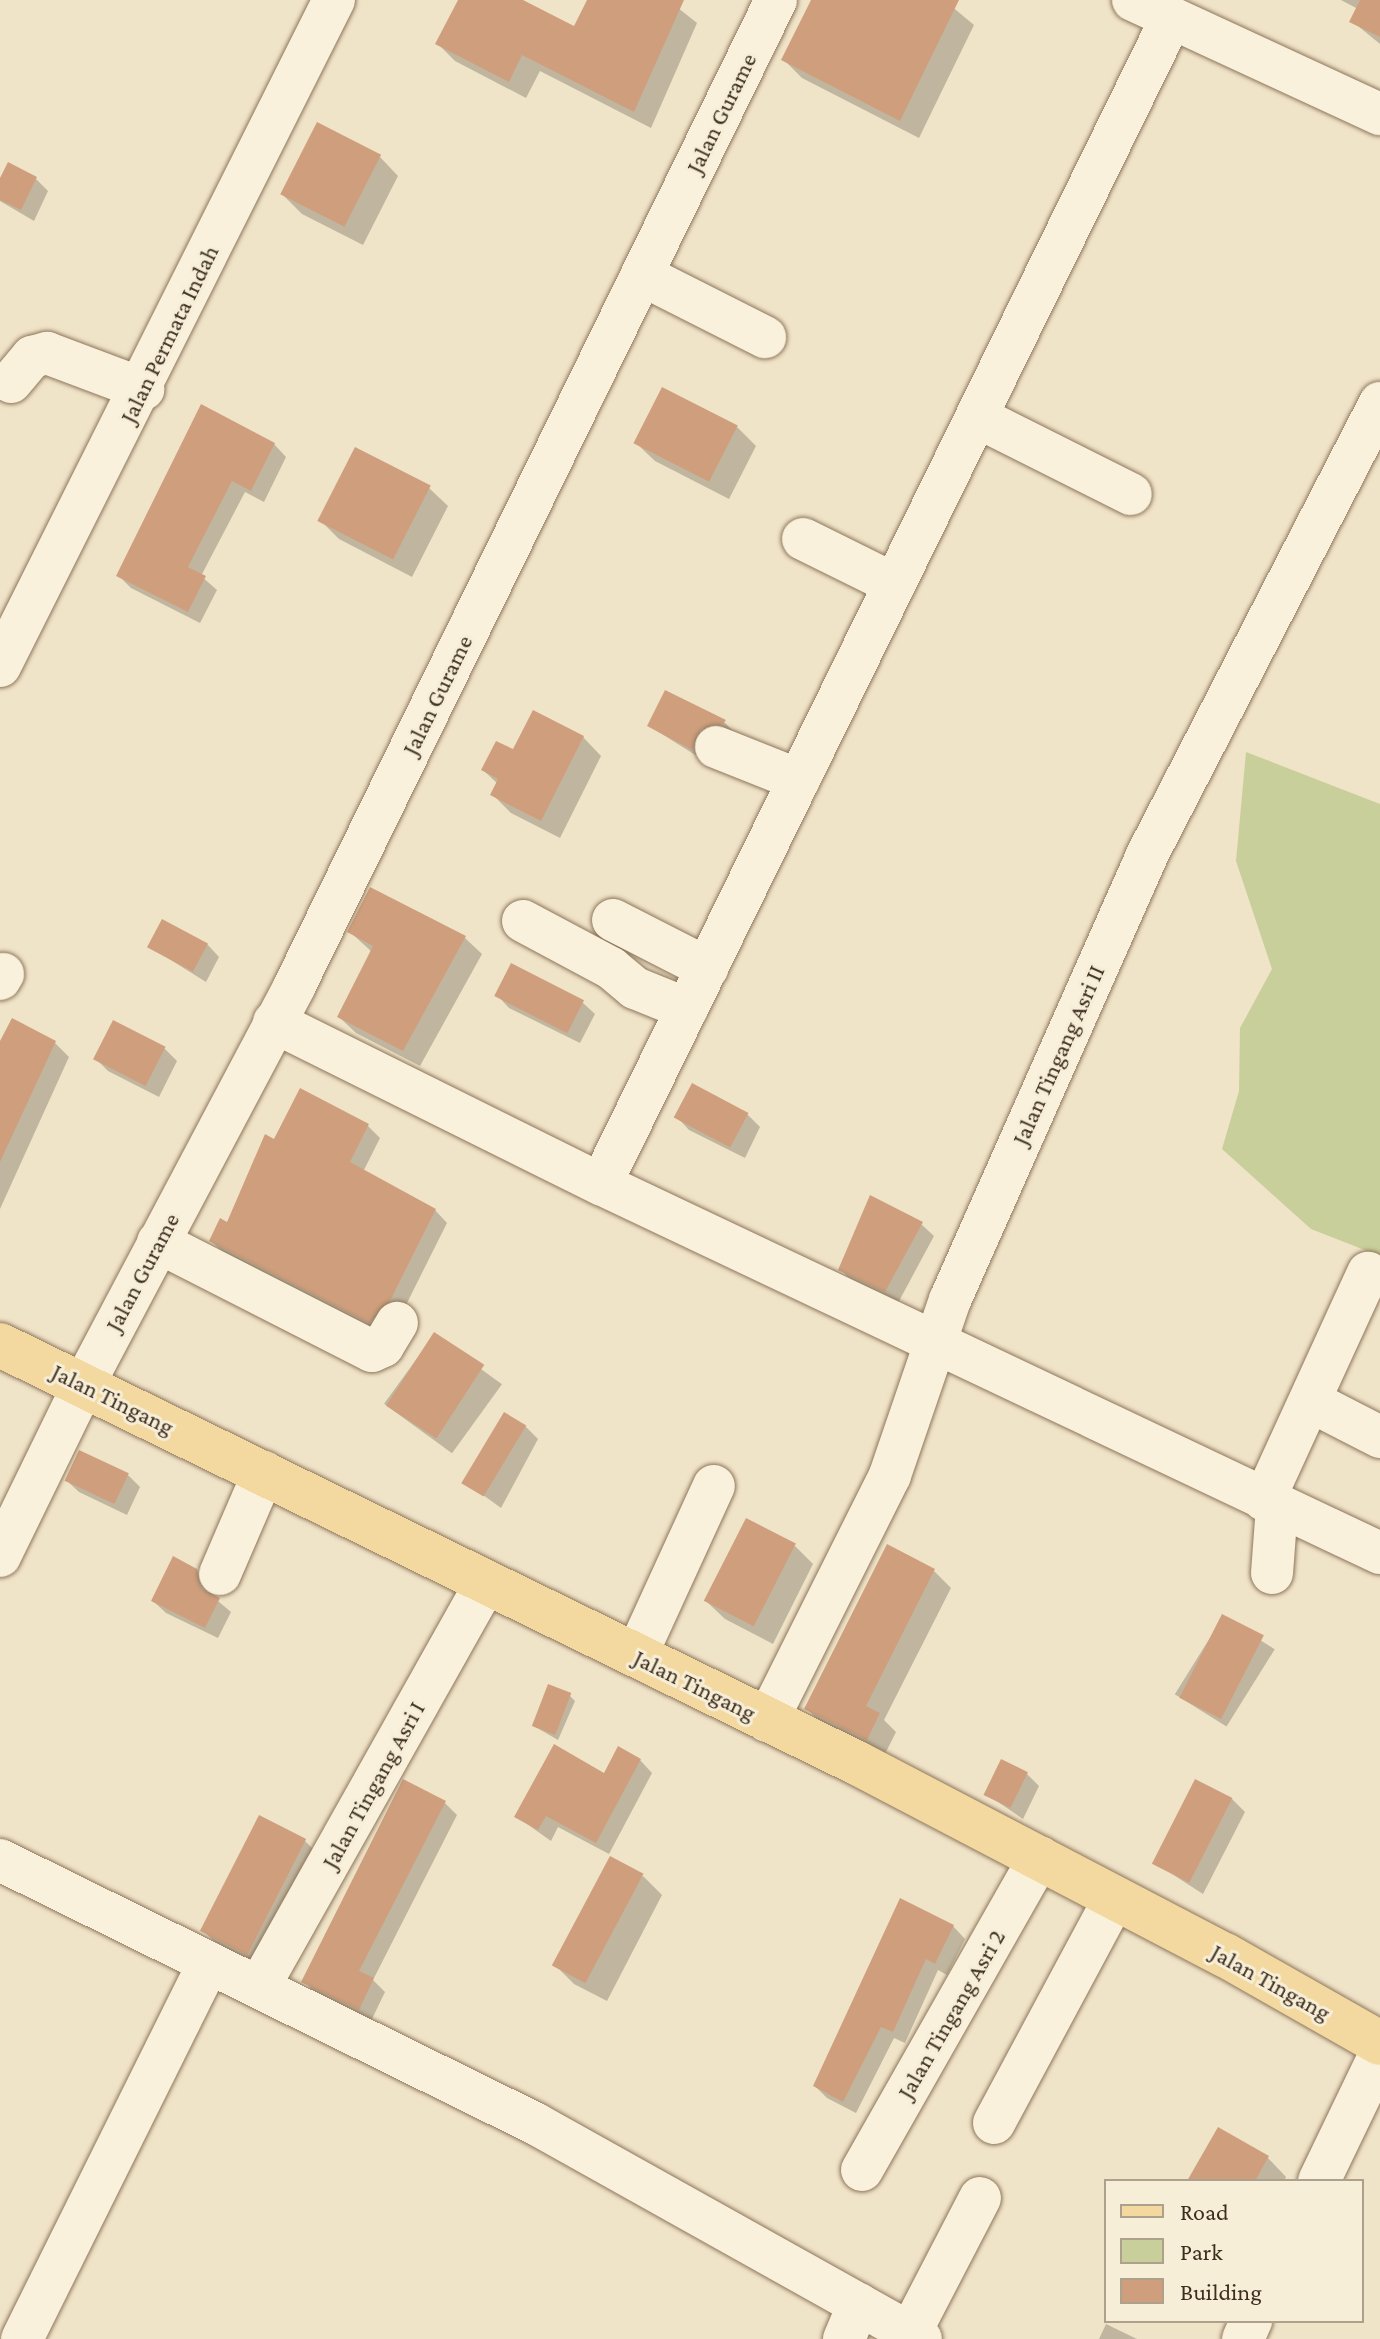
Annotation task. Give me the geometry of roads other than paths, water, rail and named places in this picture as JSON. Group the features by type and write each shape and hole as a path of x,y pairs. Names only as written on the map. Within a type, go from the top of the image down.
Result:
{"main road":[{"name":"Jalan Tingang","path":"0,1345 264,1472 1040,1857 1380,2043"}],"street":[{"name":"Jalan Permata Indah","path":"0,666 143,389 334,0"},
{"name":"Jalan Gurame","path":"0,1556 84,1384 274,1022 776,0"},
{"path":"1133,0 1380,114"},
{"path":"601,1184 1171,19"},
{"path":"642,275 765,337"},
{"path":"11,382 32,357 47,353 143,389"},
{"name":"Jalan Tingang Asri II","path":"767,1721 890,1475 936,1339 1146,857 1380,403"},
{"path":"977,417 1131,494"},
{"path":"803,539 894,584"},
{"path":"716,747 799,780"},
{"path":"613,920 707,968"},
{"path":"523,921 611,968 635,988 687,1009"},
{"path":"274,1022 678,1225 936,1339 1380,1553"},
{"path":"158,1242 372,1351 383,1346 397,1323"},
{"path":"1272,1573 1271,1503 1310,1401 1368,1273"},
{"path":"1310,1401 1380,1437"},
{"path":"220,1574 264,1472"},
{"path":"636,1656 714,1486"},
{"name":"Jalan Tingang Asri I","path":"259,1987 486,1583"},
{"name":"Jalan Tingang Asri 2","path":"862,2170 1040,1857"},
{"path":"0,1860 536,2124 852,2322 916,2336 980,2198"},
{"path":"994,2123 1115,1897"},
{"path":"22,2339 209,1963"},
{"path":"1320,2179 1380,2054"}]}
